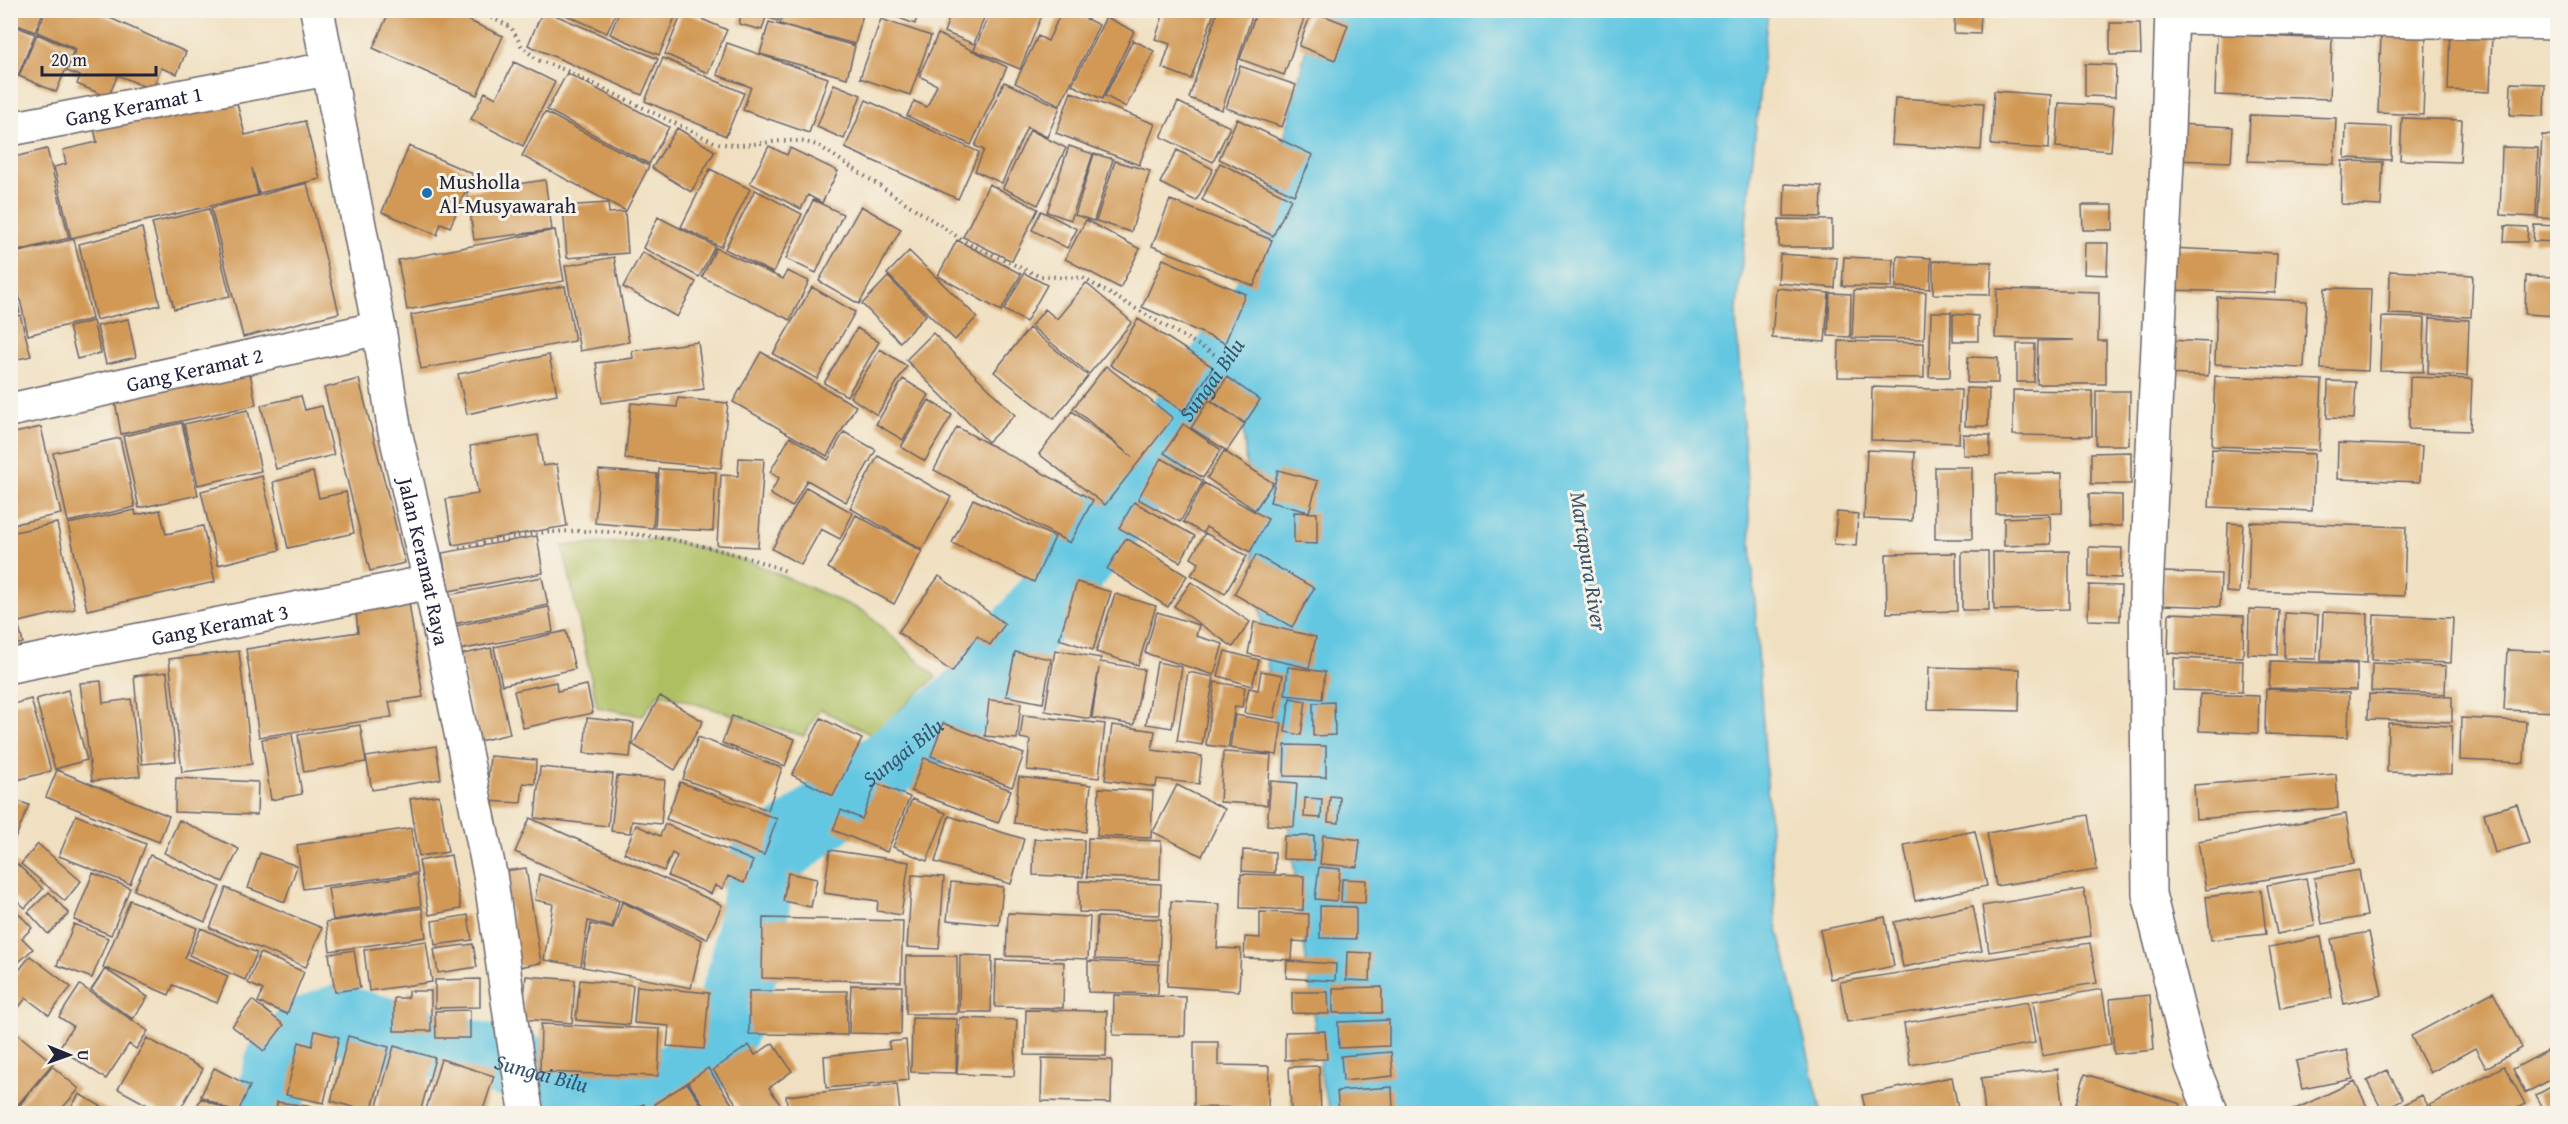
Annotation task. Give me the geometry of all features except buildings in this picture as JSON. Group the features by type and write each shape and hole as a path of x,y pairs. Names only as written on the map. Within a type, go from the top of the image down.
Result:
{"street":[{"name":"Jalan Keramat Raya","path":"317,10 379,328 394,427 490,874 525,1102"},
{"path":"2212,1113 2192,1065 2150,894 2146,592 2172,14 2558,23"},
{"name":"Gang Keramat 1","path":"10,129 327,69"},
{"name":"Gang Keramat 2","path":"10,410 379,328"},
{"name":"Gang Keramat 3","path":"10,666 426,569"}],"path":[{"path":"475,10 511,27 522,47 538,60 565,70 714,141 740,146 784,140 806,141 819,146 967,243 1039,276 1083,278 1217,356"},
{"path":"426,569 539,533 574,531 659,537 756,560 786,571"}],"green space":[{"path":"667,539 753,563 865,612 936,677 872,735 820,709 804,736 659,693 642,716 597,707 563,546"}],"water":[{"name":"Martapura River","path":"1315,11 1768,11 1736,318 1776,921 1822,1113 1331,1113 1323,1088 1251,540 1237,336"}],"waterway":[{"name":"Sungai Bilu","path":"267,1114 280,1061 305,1032 338,1019 595,1087 649,1090 694,1068 723,1031 743,971 763,863 974,695 1117,511 1231,352 1289,264"}],"place":[{"name":"Musholla Al-Musyawarah","path":"427,193"}]}
